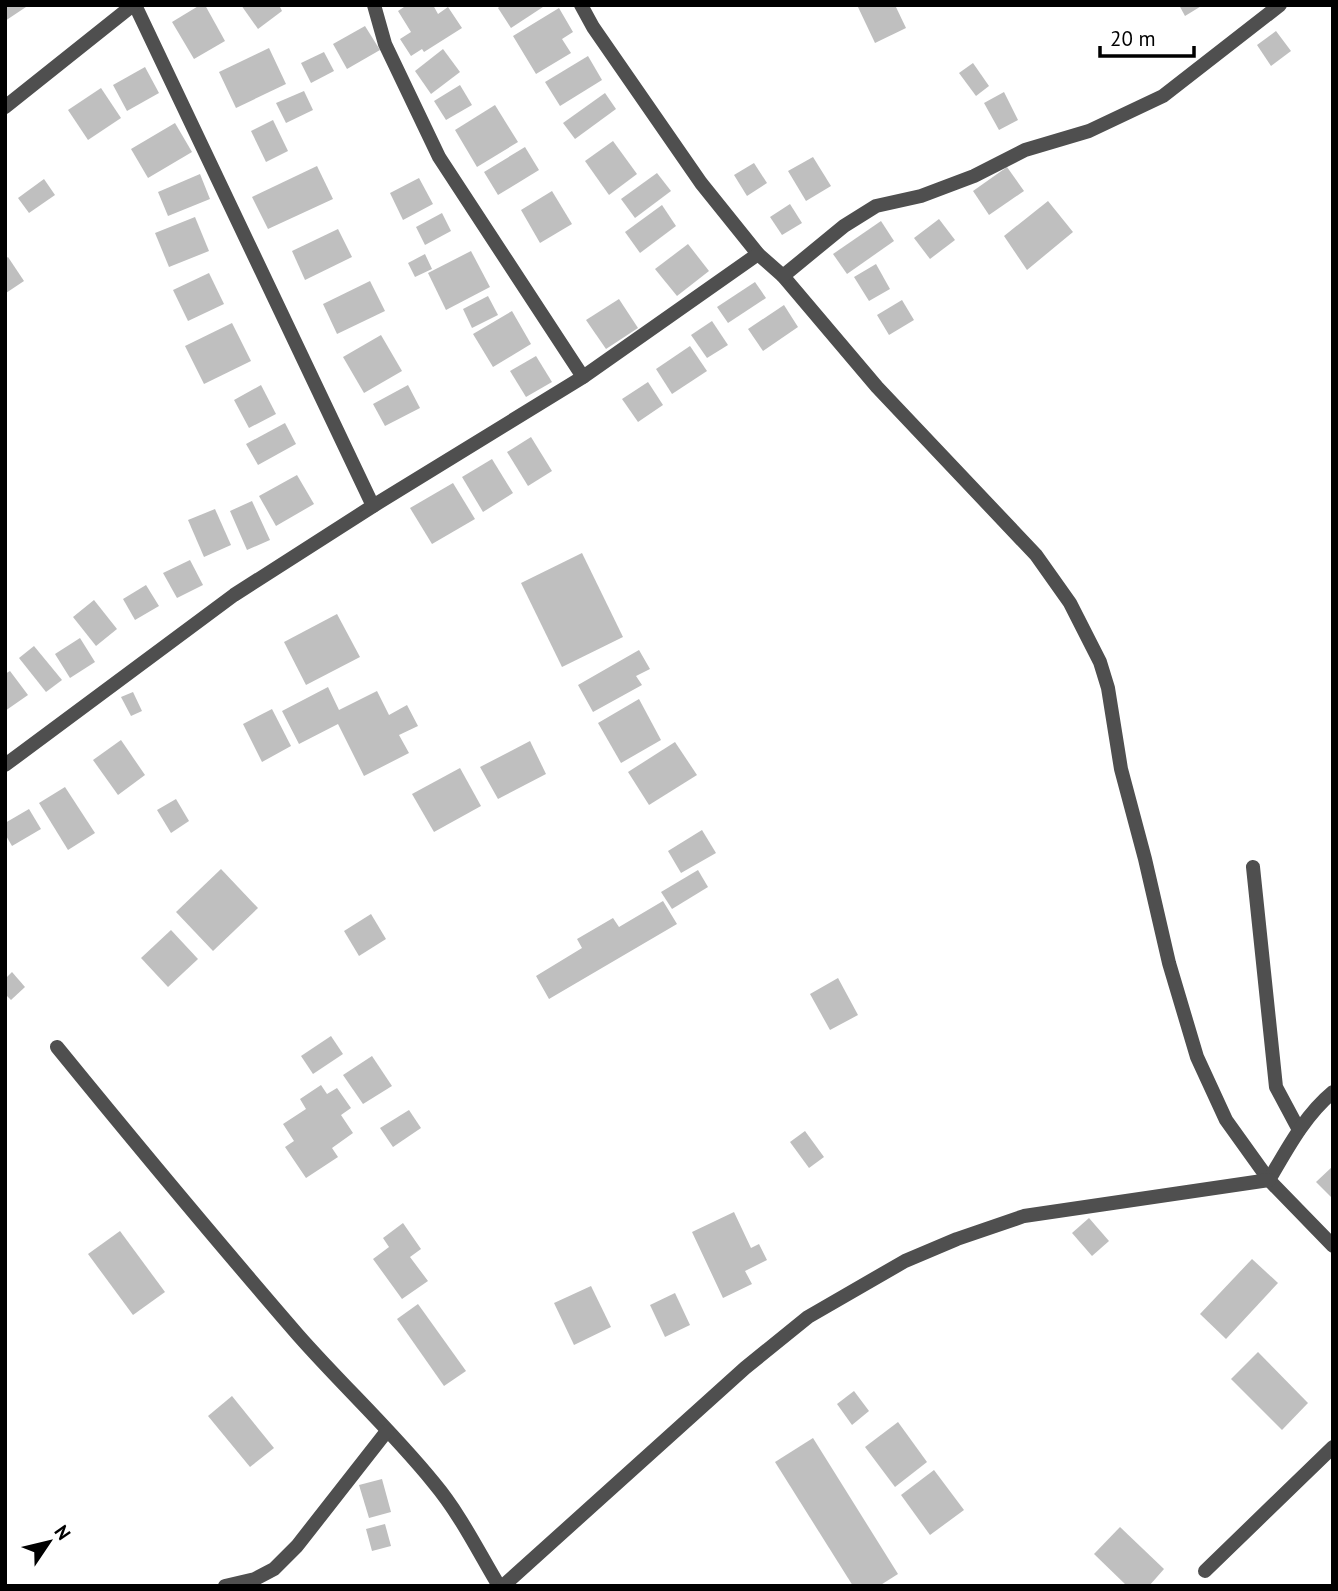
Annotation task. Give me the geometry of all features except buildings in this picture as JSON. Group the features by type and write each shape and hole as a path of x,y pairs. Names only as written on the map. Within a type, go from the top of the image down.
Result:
{"street":[{"path":"5,107 134,5 373,506"},
{"path":"374,5 384,44 439,157 583,377"},
{"path":"581,5 593,27 701,183 758,254 783,276 877,387 1036,555 1070,603 1100,662 1108,688 1121,769 1169,963 1197,1057 1226,1120 1269,1180 1333,1246"},
{"path":"783,276 844,226 876,206 921,196 974,176 1025,150 1089,131 1163,96 1280,5"},
{"path":"5,765 234,595 583,377 758,254"},
{"path":"1253,867 1276,1087 1299,1130"},
{"path":"57,1046 209,1233 313,1352 436,1485 501,1586 745,1368 797,1325 905,1261 957,1239 1024,1216 1269,1180"},
{"path":"1269,1180 1299,1130 1333,1092"},
{"path":"225,1586 255,1579 274,1569 297,1546 387,1431"},
{"path":"1206,1571 1333,1447"}]}
